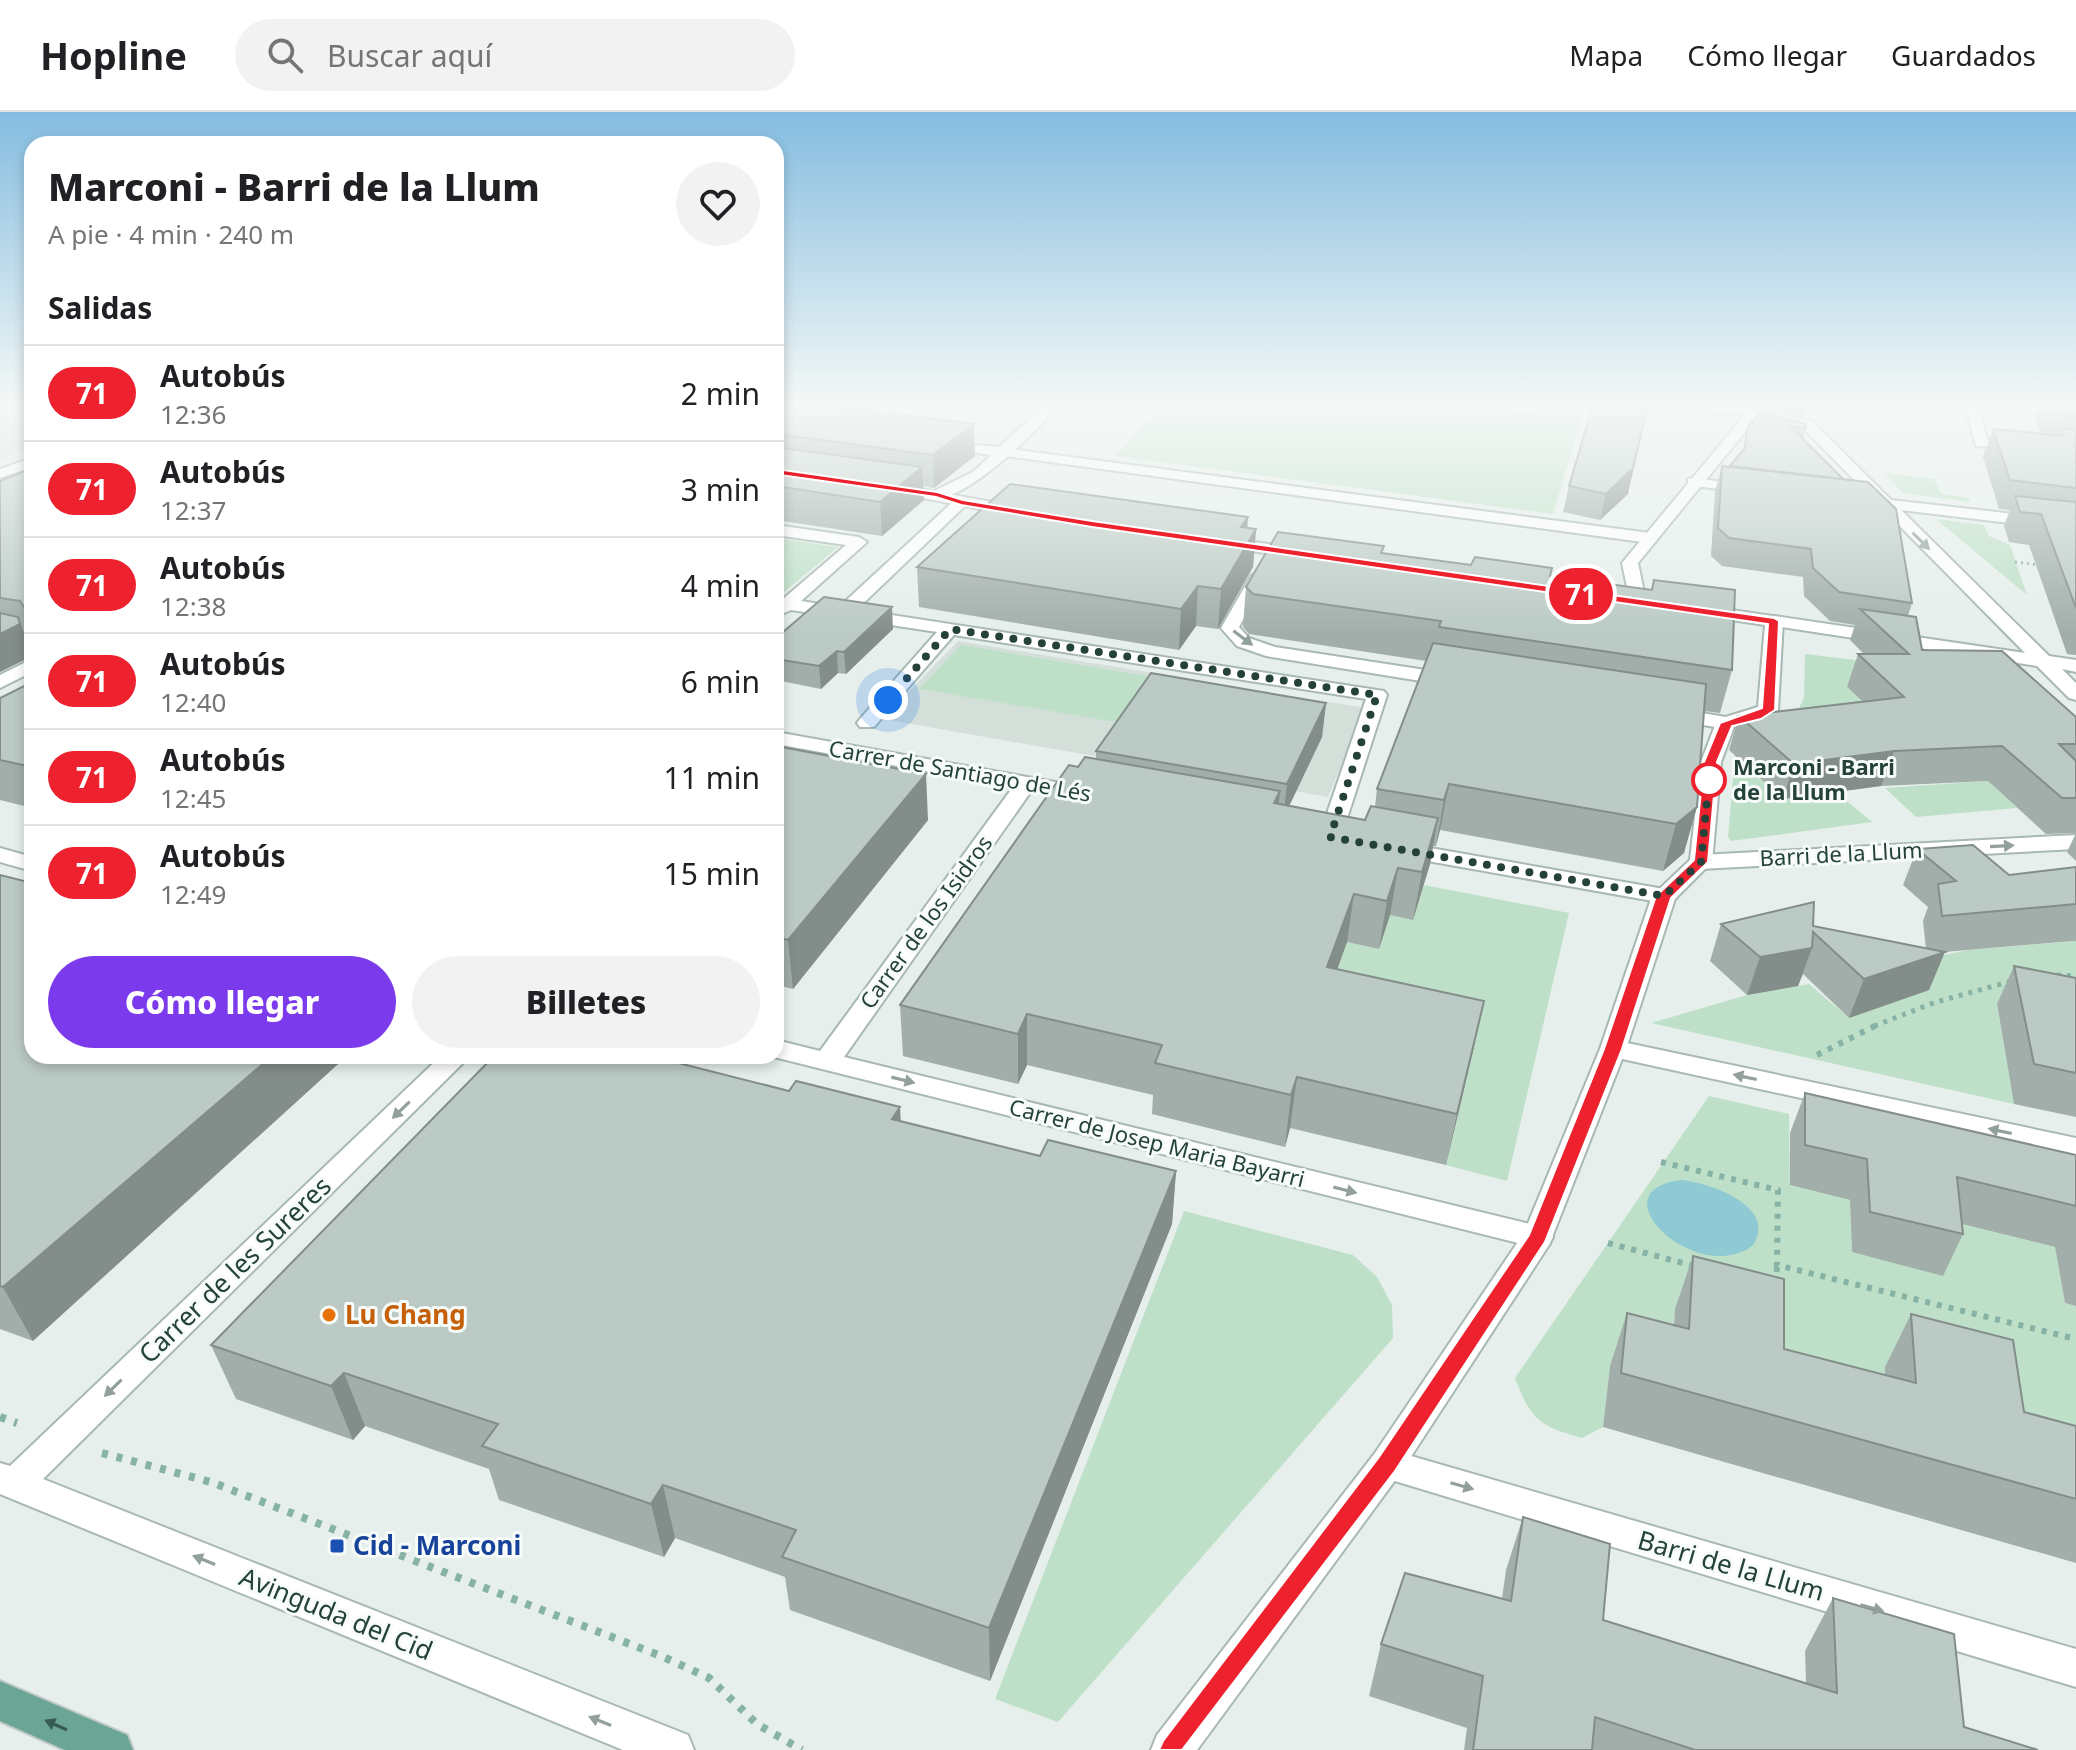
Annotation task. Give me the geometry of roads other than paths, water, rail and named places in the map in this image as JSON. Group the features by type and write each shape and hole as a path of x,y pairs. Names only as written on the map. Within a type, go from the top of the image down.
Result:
{"main road":[{"path":"0,1701 112,1750"}],"street":[{"path":"937,495 965,481"},
{"path":"1224,481 1650,538"},
{"path":"1856,481 1875,503 2076,694"},
{"path":"1637,602 1630,563 1693,482 1757,489"},
{"path":"879,486 1034,514"},
{"path":"844,612 961,502"},
{"path":"1875,503 2076,526"},
{"path":"784,531 859,542 784,607"},
{"path":"1213,541 1320,556"},
{"path":"1274,550 1230,628 1243,642 1272,652 1476,684"},
{"path":"1682,608 2076,666"},
{"path":"784,609 844,612 1377,695 1328,836"},
{"path":"1648,711 1726,723 1756,717 1768,710 1774,621"},
{"path":"867,723 950,629"},
{"path":"0,634 24,638"},
{"path":"0,682 24,669"},
{"path":"1172,1750 1387,1464 1538,1237 1613,1049 1664,896 1701,862 1711,762 1726,723"},
{"name":"Carrer de Santiago de Lés","path":"784,739 1105,797"},
{"name":"Carrer de los Isidros","path":"827,1061 1026,783"},
{"name":"Barri de la Llum","path":"1701,862 2076,842"},
{"path":"1375,845 1664,896"},
{"path":"0,855 24,862"},
{"path":"1613,1049 2076,1148"},
{"name":"Carrer de Josep Maria Bayarri","path":"784,1051 1538,1237"},
{"name":"Carrer de les Sureres","path":"8,1481 62,1438 449,1064"},
{"name":"Barri de la Llum","path":"1387,1464 2076,1668"},
{"name":"Avinguda del Cid","path":"8,1481 673,1750"}],"water":[{"path":"1681,1180 1721,1190 1747,1206 1759,1229 1755,1242 1735,1254 1714,1256 1693,1251 1673,1240 1658,1227 1649,1212 1648,1198 1658,1187"}],"place":[{"name":"Marconi - Barri de la Llum","path":"1709,780"},
{"name":"Lu Chang","path":"329,1315"},
{"name":"Cid - Marconi","path":"337,1546"}]}
